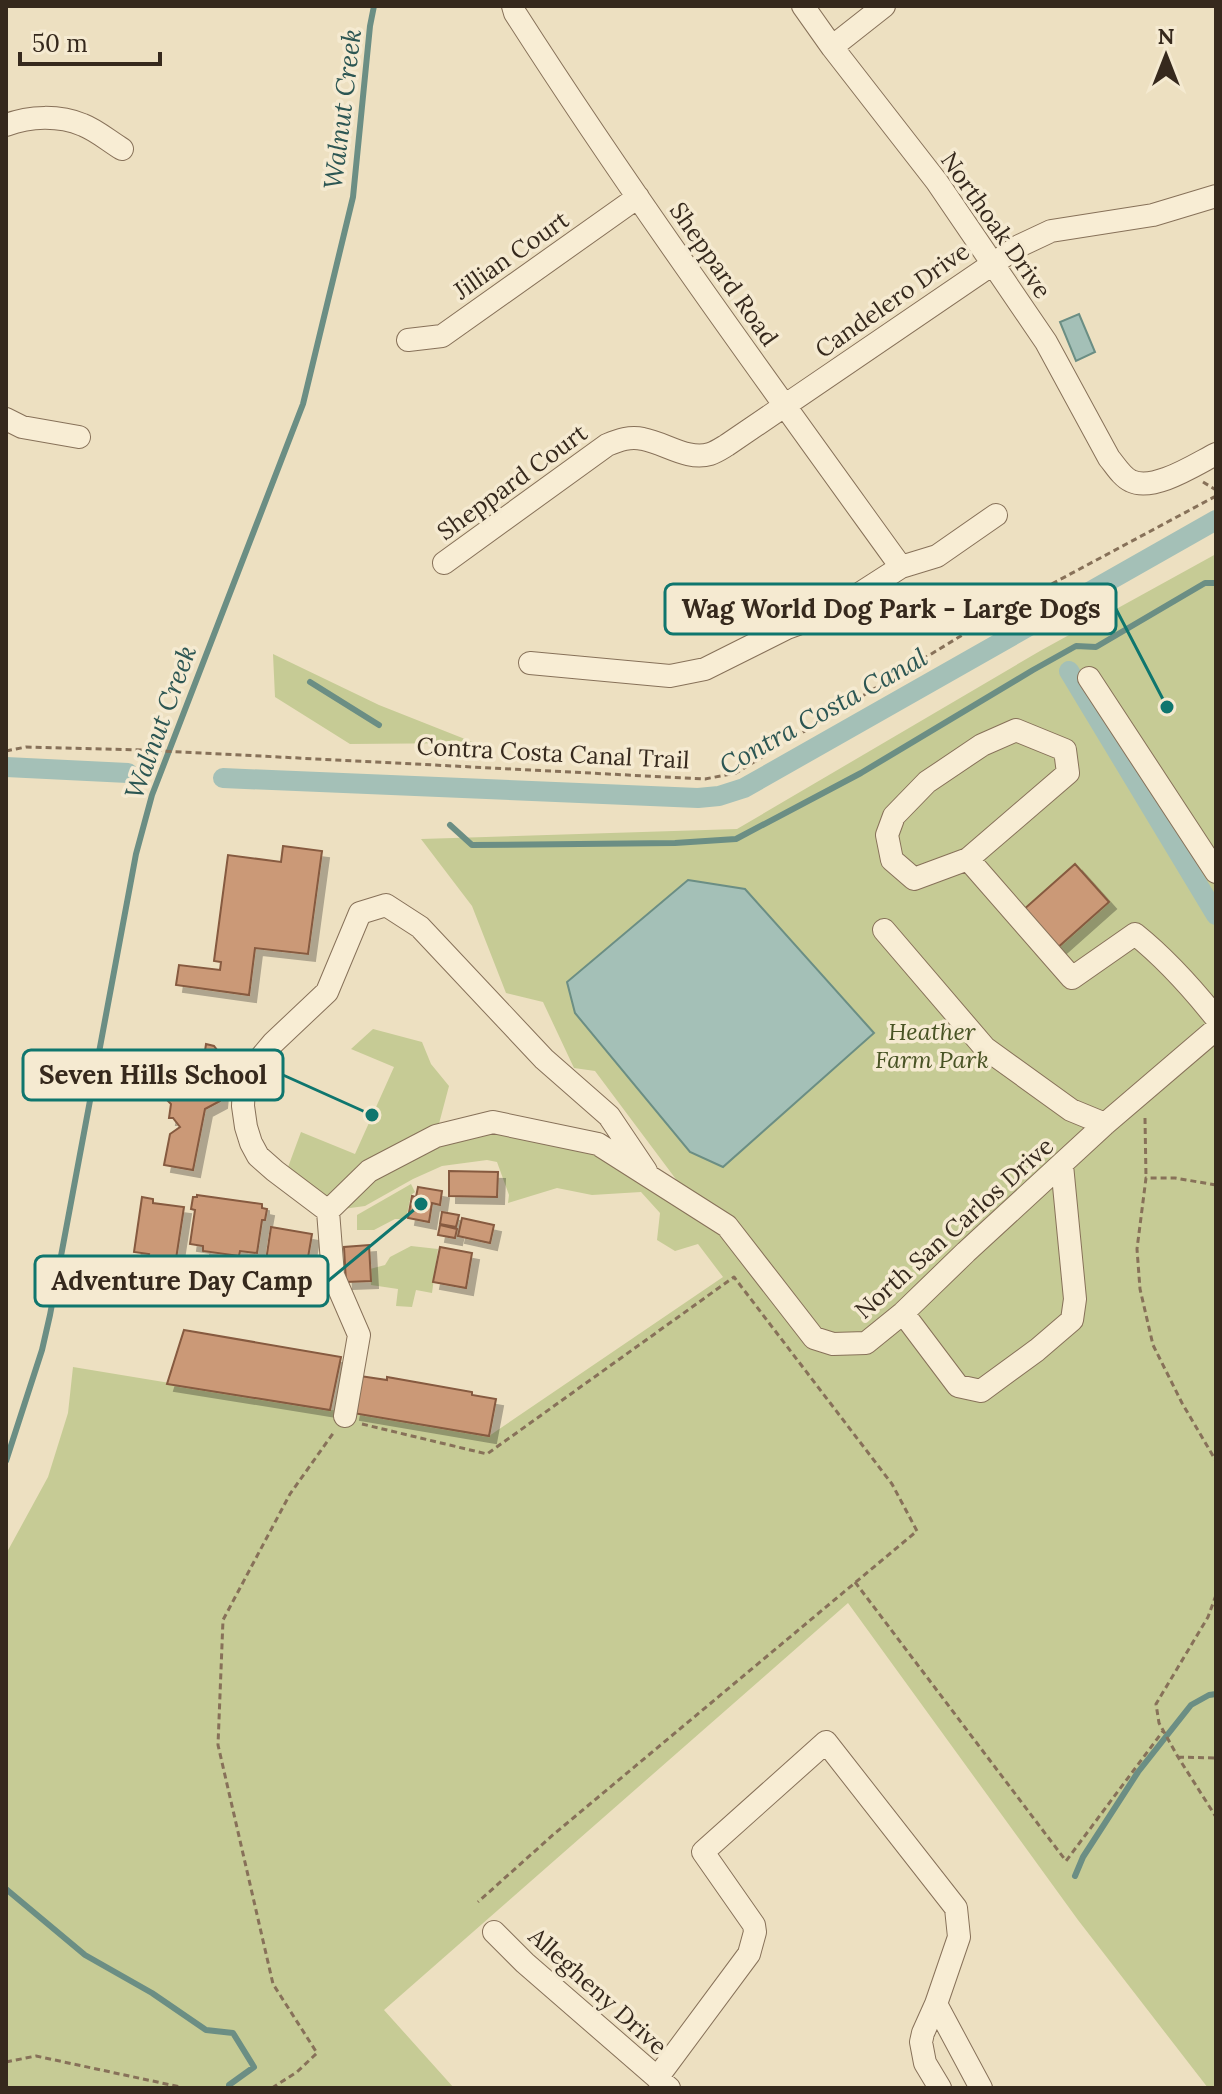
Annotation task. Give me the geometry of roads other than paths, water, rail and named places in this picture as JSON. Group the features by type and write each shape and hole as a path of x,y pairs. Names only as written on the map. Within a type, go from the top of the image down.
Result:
{"street":[{"name":"Sheppard Road","path":"513,6 568,95 638,197 901,567"},
{"name":"Northoak Drive","path":"803,6 937,182 1046,342 1109,458 1132,482 1147,483 1162,481 1216,454"},
{"path":"832,47 884,6"},
{"path":"6,125 38,117 84,125 122,149"},
{"name":"Candelero Drive","path":"784,406 1019,246 1051,231 1153,215 1216,196"},
{"name":"Jillian Court","path":"408,340 442,336 638,197"},
{"name":"Sheppard Court","path":"444,563 607,445 634,438 687,453 709,454 784,406"},
{"path":"6,419 22,427 79,437"},
{"path":"530,663 670,676 705,669 787,628 831,612 901,567 937,556 996,515"},
{"path":"1089,678 1216,872"},
{"path":"1016,730 1065,750 1068,773 968,859 914,879 892,860 887,835 894,816 927,782 982,745 1016,730"},
{"path":"968,859 1072,978 1135,934 1196,993 1216,1018"},
{"path":"344,1418 359,1335 333,1275 328,1211 258,1156 246,1127 243,1106 244,1086 252,1068 273,1043 327,992 360,913 386,905 420,927 544,1059 609,1116 651,1178"},
{"path":"884,930 985,1048 1071,1110 1105,1124"},
{"name":"North San Carlos Drive","path":"328,1211 369,1171 436,1136 493,1122 598,1144 727,1226 814,1338 833,1344 866,1343 903,1313 1105,1124 1216,1029"},
{"path":"903,1313 958,1386 981,1391 1072,1320 1075,1299 1062,1165"},
{"path":"658,2079 749,1954 754,1941 754,1925 703,1852 826,1742 956,1908 959,1937 921,2042 925,2063 940,2088"},
{"name":"Allegheny Drive","path":"494,1932 658,2079"},
{"path":"936,2004 981,2088"}],"water":[{"path":"1079,314 1095,352 1076,361 1060,322"},
{"path":"688,880 745,889 874,1033 723,1167 690,1152 575,1013 567,982"}],"waterway":[{"name":"Walnut Creek","path":"6,1461 42,1350 50,1315 136,854 152,795 303,404 353,197 374,6"},
{"name":"Contra Costa Canal","path":"223,778 698,798 719,796 744,788 1216,520"},
{"path":"450,825 472,845 675,843 736,839 861,773 1076,646 1096,647 1205,583 1216,583"},
{"path":"1069,671 1216,915"},
{"path":"310,682 379,725"},
{"name":"Contra Costa Canal","path":"6,767 128,773"},
{"path":"1075,1876 1083,1857 1138,1772 1191,1705 1216,1694"},
{"path":"6,1889 85,1955 152,1993 206,2030 233,2033 254,2067 229,2088"}],"place":[{"name":"Wag World Dog Park - Large Dogs","path":"1167,707"},
{"name":"Seven Hills School","path":"372,1115"},
{"name":"Adventure Day Camp","path":"421,1204"}],"park label":[{"name":"Heather Farm Park","path":"932,1045"}]}
